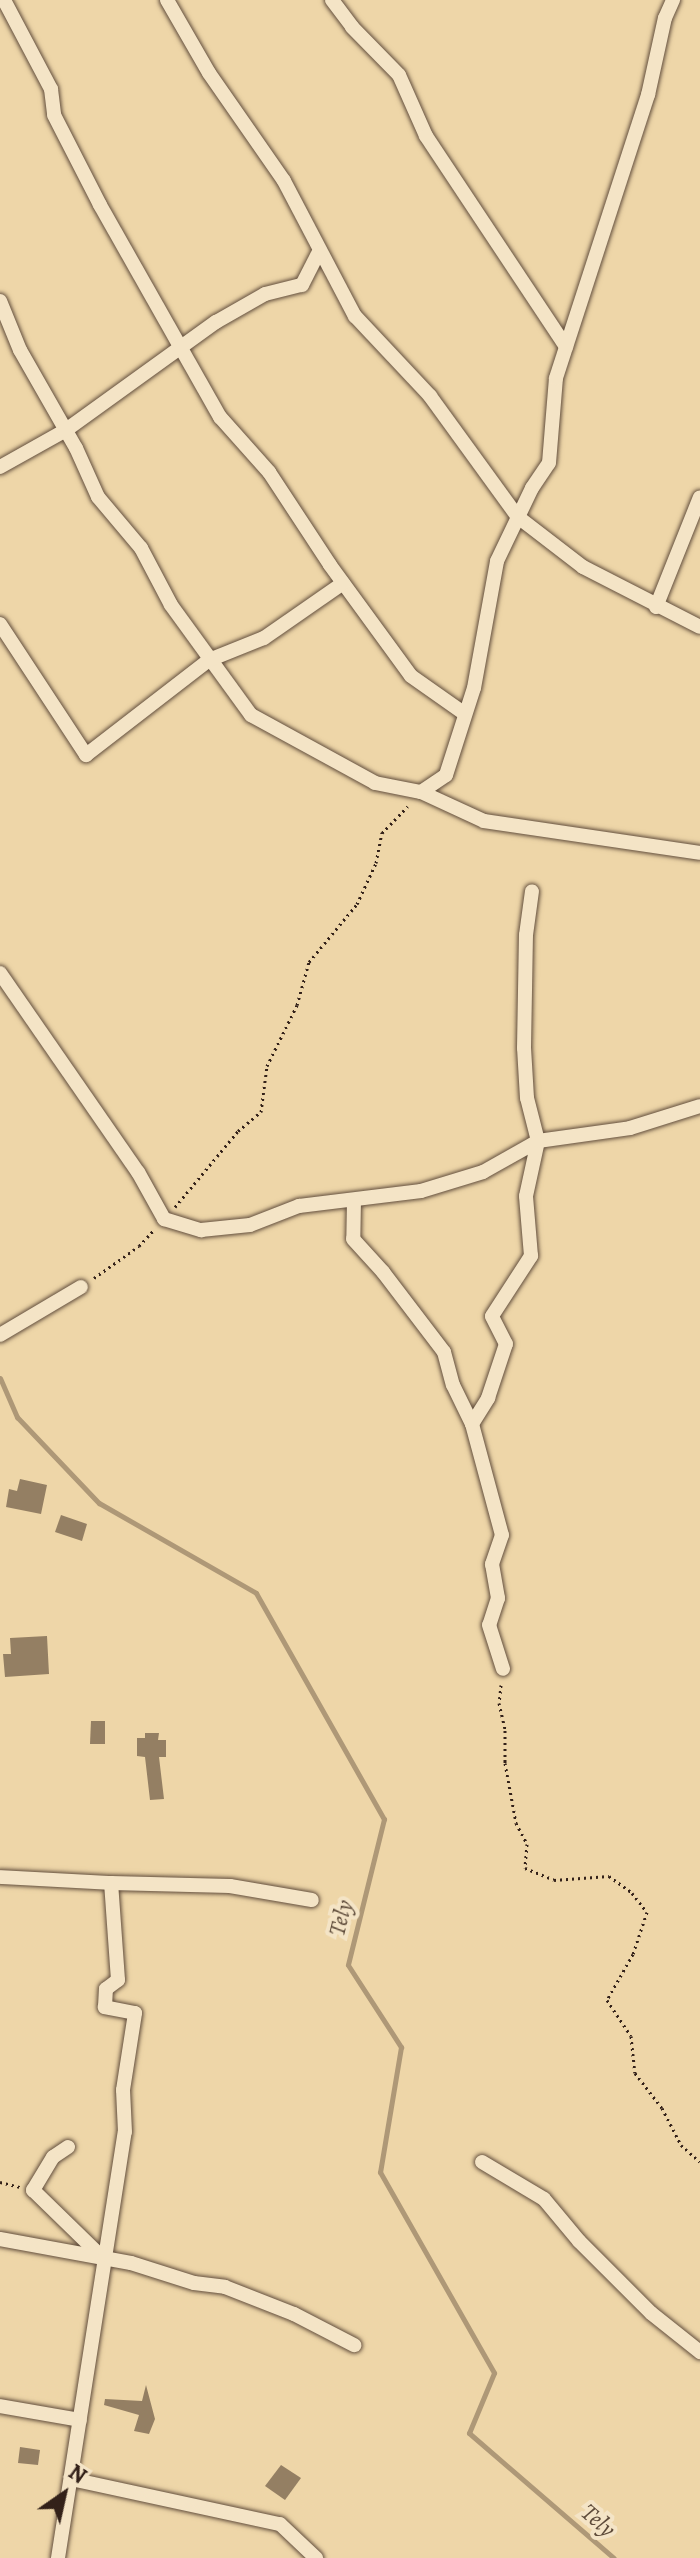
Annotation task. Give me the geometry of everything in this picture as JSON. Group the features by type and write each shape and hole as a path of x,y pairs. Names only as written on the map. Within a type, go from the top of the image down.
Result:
{"street":[{"path":"4,0 51,89 54,115 220,417 269,472 343,583 411,676 465,714"},
{"path":"167,0 209,73 284,181 355,316 430,396 518,517 583,567 700,627"},
{"path":"332,0 352,27 399,75 426,136 566,347"},
{"path":"421,792 446,775 474,688 497,561 549,463 556,378 648,95 665,18 673,0"},
{"path":"0,467 66,430 182,350 216,322 265,294 302,285 319,251"},
{"path":"0,301 20,350 66,430 98,497 141,548 171,605 251,715 375,783 421,792 484,821 700,853"},
{"path":"656,607 700,497"},
{"path":"0,624 86,755 209,660 264,638 343,583"},
{"path":"472,1424 488,1398 506,1344 492,1316 531,1256 526,1196 538,1141 527,1098 524,1048 526,935 532,891"},
{"path":"0,973 138,1172 164,1219 201,1230 250,1225 299,1206 421,1191 483,1172 538,1141 630,1128 700,1106"},
{"path":"354,1200 353,1239 383,1272 444,1352 453,1385 472,1424 502,1535 492,1564 498,1598 489,1625 503,1669"},
{"path":"0,1335 81,1287"},
{"path":"0,1877 230,1886 312,1900"},
{"path":"58,2558 125,2132 123,2090 135,2013 105,2007 106,1989 118,1980 111,1883"},
{"path":"68,2147 53,2157 33,2190 105,2260"},
{"path":"482,2162 544,2199 579,2241 651,2313 700,2352"},
{"path":"0,2239 131,2263 194,2283 225,2287 294,2314 354,2345"},
{"path":"0,2406 80,2420"},
{"path":"71,2479 280,2524 316,2558"}],"path":[{"path":"81,1287 139,1246 209,1170 238,1131 261,1112 267,1066 297,1005 309,962 357,904 376,863 382,833 421,792"},
{"path":"503,1669 499,1703 505,1730 505,1763 516,1823 527,1844 525,1868 554,1880 609,1876 632,1893 647,1912 633,1954 607,2000 631,2036 635,2073 662,2108 681,2145 700,2162"}],"building":[{"path":"20,1479 47,1485 41,1514 6,1507 9,1489 17,1491"},
{"path":"61,1515 87,1524 82,1541 55,1532"},
{"path":"47,1636 49,1674 5,1677 3,1654 11,1654 10,1638"},
{"path":"91,1721 105,1721 105,1744 90,1744"},
{"path":"145,1733 159,1733 158,1740 166,1740 166,1757 159,1757 164,1799 150,1800 145,1757 137,1756 137,1738 145,1738"},
{"path":"146,2385 155,2419 149,2434 134,2431 139,2415 104,2405 105,2399 142,2401"},
{"path":"20,2447 40,2450 38,2465 18,2463"},
{"path":"281,2465 301,2478 285,2500 265,2486"}],"waterway":[{"name":"Tely","path":"0,1378 17,1417 99,1503 256,1593 384,1819 348,1965 401,2047 380,2172 494,2373 469,2433 614,2558"}]}
